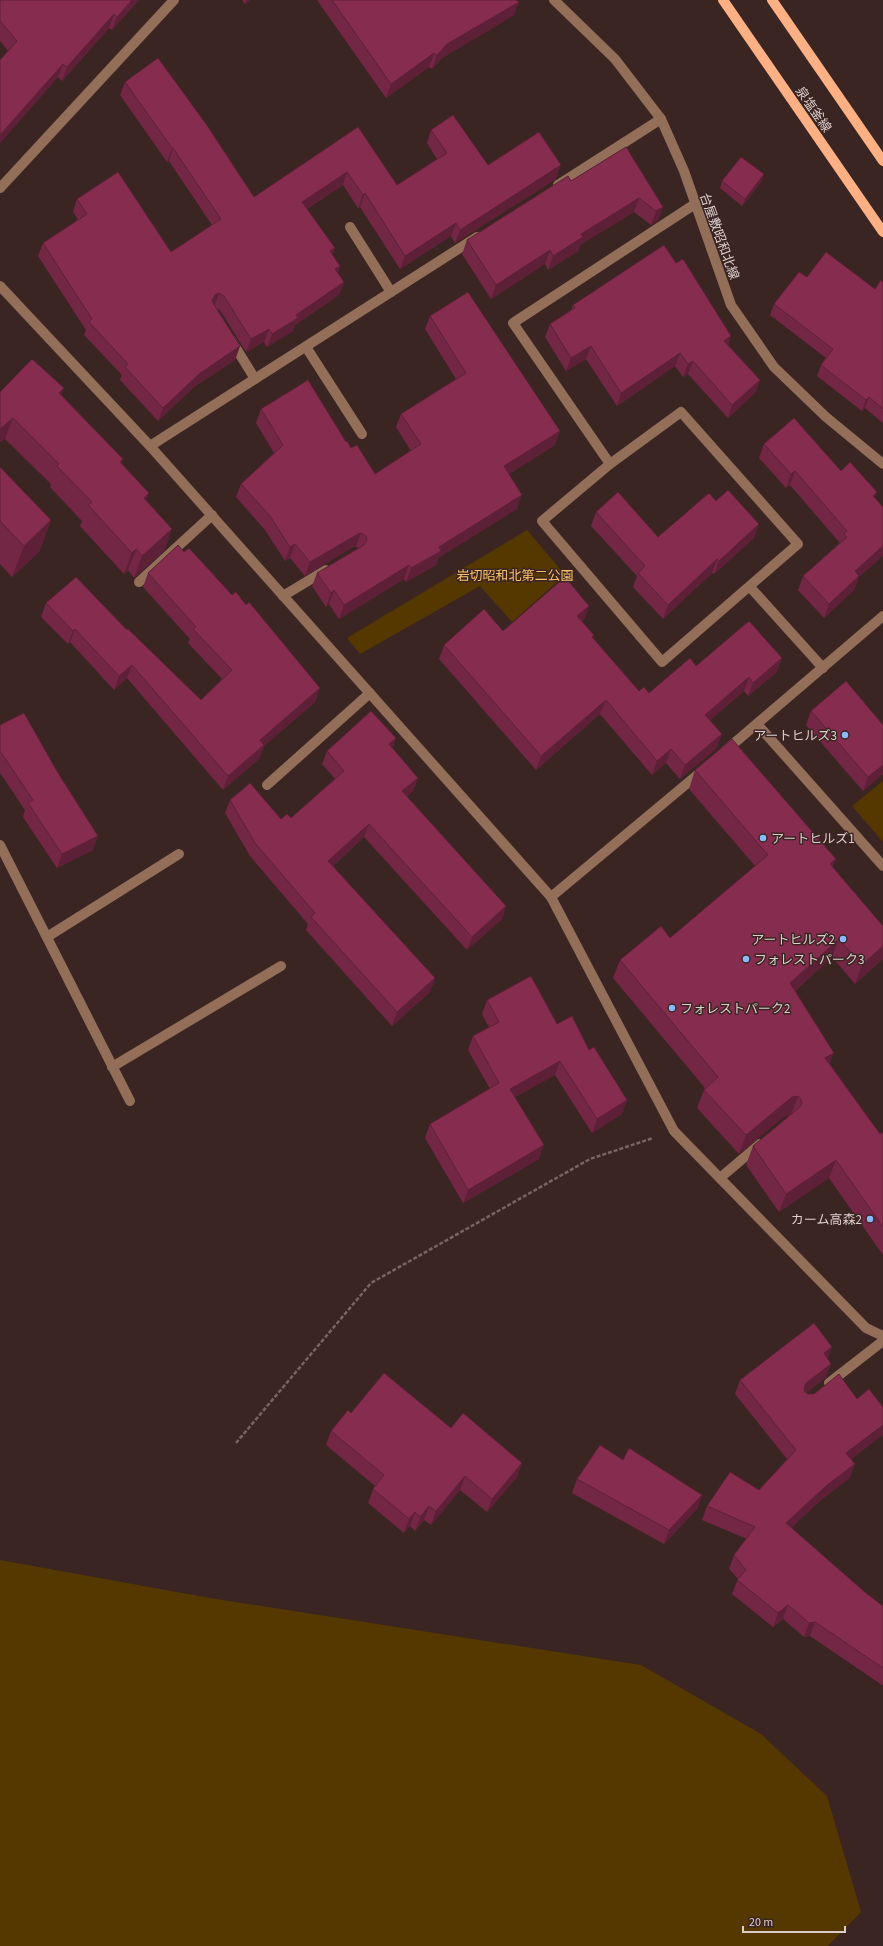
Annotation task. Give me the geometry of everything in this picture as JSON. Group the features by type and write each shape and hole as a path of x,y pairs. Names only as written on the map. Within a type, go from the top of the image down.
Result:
{"main road":[{"name":"泉塩釜線","path":"723,0 883,232"},
{"name":"泉塩釜線","path":"772,0 883,161"}],"street":[{"path":"0,188 174,0"},
{"name":"台屋敷昭和北線","path":"554,0 615,59 661,119 684,171 731,306 774,367 826,417 883,464"},
{"path":"546,192 661,119"},
{"path":"610,464 513,323 695,204"},
{"path":"350,227 391,292"},
{"path":"150,446 486,231"},
{"path":"0,286 150,446 551,898 674,1131 866,1328 883,1336"},
{"path":"227,333 256,379"},
{"path":"306,347 362,434"},
{"path":"681,412 798,544 662,662 542,520 610,464 681,412"},
{"path":"139,582 212,515"},
{"path":"284,596 336,564"},
{"path":"750,587 823,668"},
{"path":"551,898 883,616"},
{"path":"267,785 370,693"},
{"path":"757,724 883,866"},
{"path":"0,845 130,1101"},
{"path":"47,937 178,854"},
{"path":"112,1067 281,966"},
{"path":"720,1178 766,1140"},
{"path":"823,1388 883,1341"}],"path":[{"path":"236,1443 371,1283 590,1159 674,1131"}],"green space":[{"name":"岩切昭和北第二公園","path":"527,530 565,575 512,622 480,586 360,654 347,638"},
{"path":"883,781 883,842 852,806"},
{"path":"0,1560 210,1598 641,1665 761,1734 827,1796 861,1912 828,1946 0,1946"}],"building":[{"path":"0,0 132,0 117,17 114,14 67,67 63,64 0,135 0,60 17,41 0,21"},
{"path":"332,0 516,0 519,2 447,44 437,55 434,53 391,84"},
{"path":"158,58 206,124 254,197 358,127 397,185 447,153 431,130 453,115 488,165 539,132 561,165 460,230 456,223 405,256 365,193 363,195 347,172 302,202 335,248 330,251 340,266 335,269 344,282 296,315 298,318 272,334 269,329 251,339 224,296 219,293 215,295 212,300 213,303 240,346 199,374 163,408 125,367 128,364 89,322 92,319 43,243 87,214 77,199 118,172 171,252 221,219 173,148 125,82"},
{"path":"626,147 663,207 656,211 639,198 581,234 583,237 553,256 550,250 496,285 467,240 568,176 571,181"},
{"path":"741,157 764,174 745,199 722,181"},
{"path":"664,245 676,263 683,259 731,336 724,341 760,380 732,405 693,361 688,364 680,353 621,393 591,346 571,358 550,324 575,308 573,305"},
{"path":"826,252 875,289 881,280 883,283 883,409 869,397 866,400 821,365 833,349 774,304 799,272 807,277"},
{"path":"468,292 560,431 504,466 522,495 439,547 441,551 411,568 409,565 344,605 334,590 331,593 317,573 364,545 367,540 366,536 361,533 358,534 310,562 295,544 290,547 270,516 241,484 283,445 261,409 308,380 346,442 347,441 351,448 357,445 375,474 421,444 401,414 466,373 430,316"},
{"path":"32,359 64,388 59,393 123,459 120,462 149,493 144,498 172,529 142,556 136,549 132,553 88,505 92,502 57,466 59,464 13,418 0,429 0,392"},
{"path":"794,418 841,471 850,462 877,492 873,496 883,507 883,546 855,571 859,576 829,604 803,576 847,537 844,534 847,531 795,471 791,474 764,444"},
{"path":"0,467 51,520 24,546 0,521"},
{"path":"728,490 759,524 719,561 717,559 668,605 638,573 645,566 596,512 618,492 658,537 709,493 716,501"},
{"path":"178,545 184,552 189,548 232,595 236,592 246,605 249,602 320,688 260,740 264,745 228,776 132,665 119,676 75,629 73,631 46,603 76,577 127,630 128,629 201,700 232,670 193,629 196,627 148,573"},
{"path":"565,577 589,606 577,616 594,635 592,637 639,691 644,687 649,693 690,658 696,666 749,621 782,658 753,683 749,677 705,715 722,734 685,765 671,749 657,761 606,700 541,756 444,645 484,609 503,631"},
{"name":"アートヒルズ3","path":"846,681 883,725 883,765 868,777 811,711"},
{"path":"371,711 396,738 389,744 418,778 402,791 506,906 472,937 369,824 328,861 435,978 397,1012 311,917 315,913 255,843 230,800 250,783 281,819 287,814 291,818 344,771 327,751"},
{"path":"24,713 58,773 98,836 62,854 28,803 33,800 0,751 0,725"},
{"path":"732,739 836,859 830,864 883,926 883,946 862,965 839,939 790,983 834,1053 825,1058 880,1134 883,1132 883,1227 836,1160 786,1194 753,1146 800,1107 802,1104 801,1099 798,1096 792,1097 746,1135 704,1090 718,1077 620,960 661,926 670,938 768,855 695,770"},
{"path":"531,976 557,1024 572,1016 589,1050 594,1047 627,1100 597,1119 560,1061 510,1089 544,1145 468,1190 430,1124 499,1083 473,1036 499,1022 487,1000"},
{"path":"814,1323 832,1347 824,1353 831,1364 806,1383 804,1389 805,1392 808,1394 814,1394 839,1374 857,1399 869,1389 883,1407 883,1425 846,1453 855,1464 827,1485 786,1523 867,1594 883,1606 883,1668 815,1622 809,1623 788,1605 778,1613 737,1580 746,1570 734,1555 755,1527 707,1506 730,1472 759,1490 796,1450 740,1380"},
{"path":"384,1373 451,1428 463,1413 522,1463 492,1499 465,1476 436,1511 429,1506 420,1517 415,1512 409,1519 373,1489 384,1475 331,1431 348,1410 351,1413"},
{"path":"600,1445 623,1460 629,1448 702,1495 669,1530 577,1479"}],"place":[{"name":"アートヒルズ3","path":"845,735"},
{"name":"アートヒルズ1","path":"763,838"},
{"name":"アートヒルズ2","path":"843,939"},
{"name":"フォレストパーク3","path":"746,959"},
{"name":"フォレストパーク2","path":"672,1008"},
{"name":"カーム高森2","path":"870,1219"}]}
